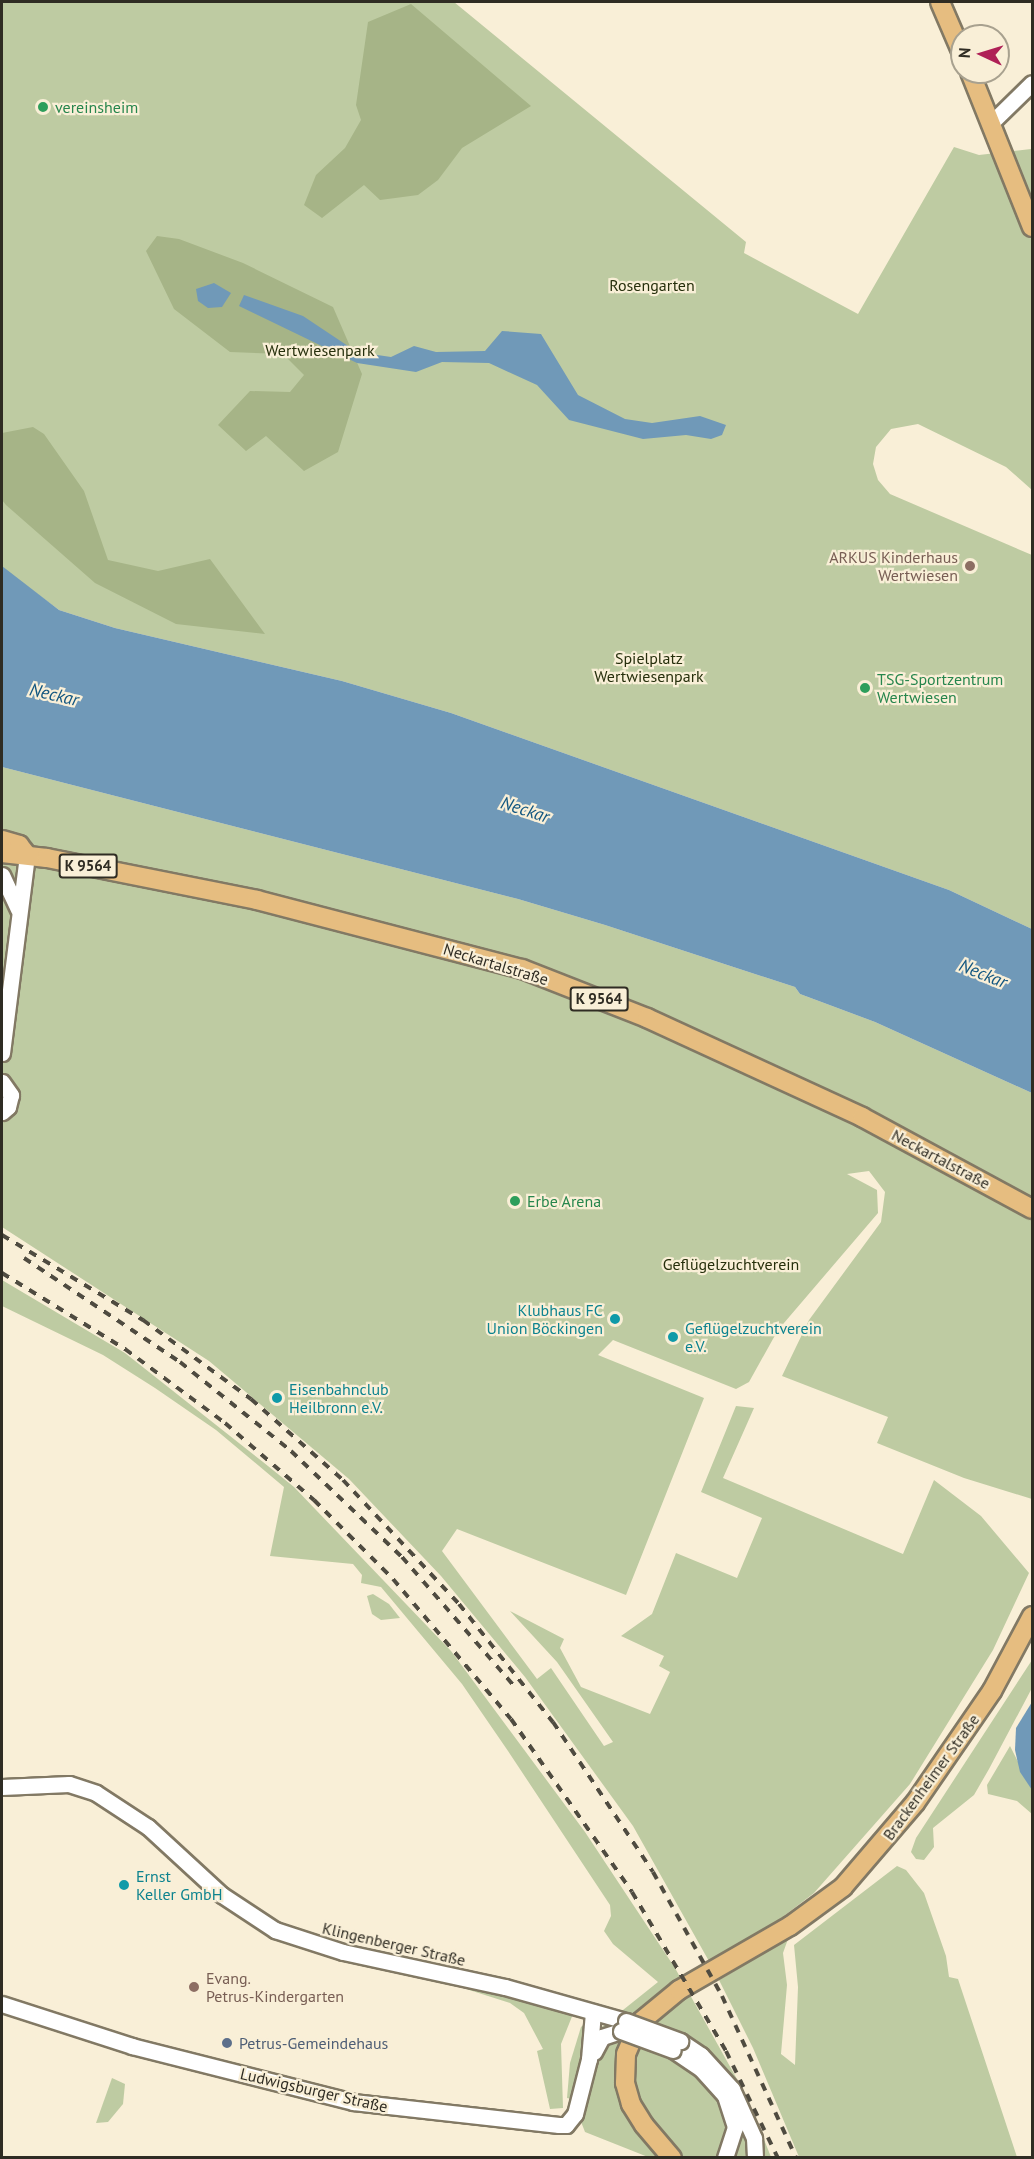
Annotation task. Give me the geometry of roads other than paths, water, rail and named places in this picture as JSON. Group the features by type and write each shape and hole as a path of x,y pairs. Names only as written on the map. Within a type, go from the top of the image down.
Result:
{"main road":[{"path":"940,2 950,25"},
{"path":"975,84 1032,227"},
{"name":"Neckartalstraße","path":"2,840 19,845 27,855"},
{"name":"Neckartalstraße","path":"2,853 27,855 323,915 522,969 647,1018 862,1117 1032,1209"},
{"name":"Brackenheimer Straße","path":"672,2157 644,2125 631,2104 625,2083 630,2041 651,2011 679,1990 790,1926 843,1887 915,1803 992,1690 1032,1616"}],"street":[{"path":"991,123 1032,83"},
{"path":"2,1053 27,855"},
{"path":"2,875 10,886 19,914"},
{"path":"2,1082 11,1095 8,1107 2,1112"},
{"name":"Klingenberger Straße","path":"2,1787 69,1785 96,1793 148,1827 222,1895 275,1930 343,1952 593,2012 623,2026 701,2055 732,2090 754,2138 754,2156"},
{"name":"Ludwigsburger Straße","path":"2,2004 132,2046 353,2102 544,2124 566,2124 575,2114 589,2059 593,2012"},
{"name":"Ludwigsburger Straße","path":"589,2059 602,2037 623,2026"},
{"path":"676,2046 725,2096 735,2127 732,2144 725,2157"},
{"path":"710,2157 732,2144"}],"water":[{"path":"214,283 231,293 222,307 208,308 198,301 196,289"},
{"path":"244,295 303,316 357,352 391,357 414,346 436,352 485,351 502,331 541,334 578,395 625,419 652,423 700,416 726,425 722,435 711,439 686,435 643,439 569,420 537,385 489,363 442,362 416,372 357,363 239,306"},
{"name":"Neckar","path":"2,566 59,610 115,628 342,681 451,713 949,890 1032,929 1032,1093 875,1022 800,994 795,987 605,925 518,899 2,767"},
{"path":"1032,1702 1032,1790 1020,1772 1015,1750 1016,1728"}],"railway":[{"path":"2,1235 143,1320 251,1399 343,1480 459,1604 553,1722 653,1872 722,1996 796,2158"},
{"path":"24,1258 180,1362 291,1451 402,1557 516,1688"},
{"path":"2,1273 125,1349 225,1423 314,1500 393,1579 511,1719 632,1892 726,2051 778,2158"}],"place":[{"name":"vereinsheim","path":"43,107"},
{"name":"ARKUS Kinderhaus Wertwiesen","path":"970,566"},
{"name":"TSG-Sportzentrum Wertwiesen","path":"865,688"},
{"name":"Erbe Arena","path":"515,1201"},
{"name":"Klubhaus FC Union Böckingen","path":"615,1319"},
{"name":"Geflügelzuchtverein e.V.","path":"673,1337"},
{"name":"Eisenbahnclub Heilbronn e.V.","path":"277,1398"},
{"name":"Ernst Keller GmbH","path":"124,1885"},
{"name":"Evang. Petrus-Kindergarten","path":"194,1987"},
{"name":"Petrus-Gemeindehaus","path":"227,2043"}],"park label":[{"name":"Rosengarten","path":"652,285"},
{"name":"Wertwiesenpark","path":"320,350"},
{"name":"Spielplatz Wertwiesenpark","path":"649,667"},
{"name":"Geflügelzuchtverein","path":"731,1264"}]}
